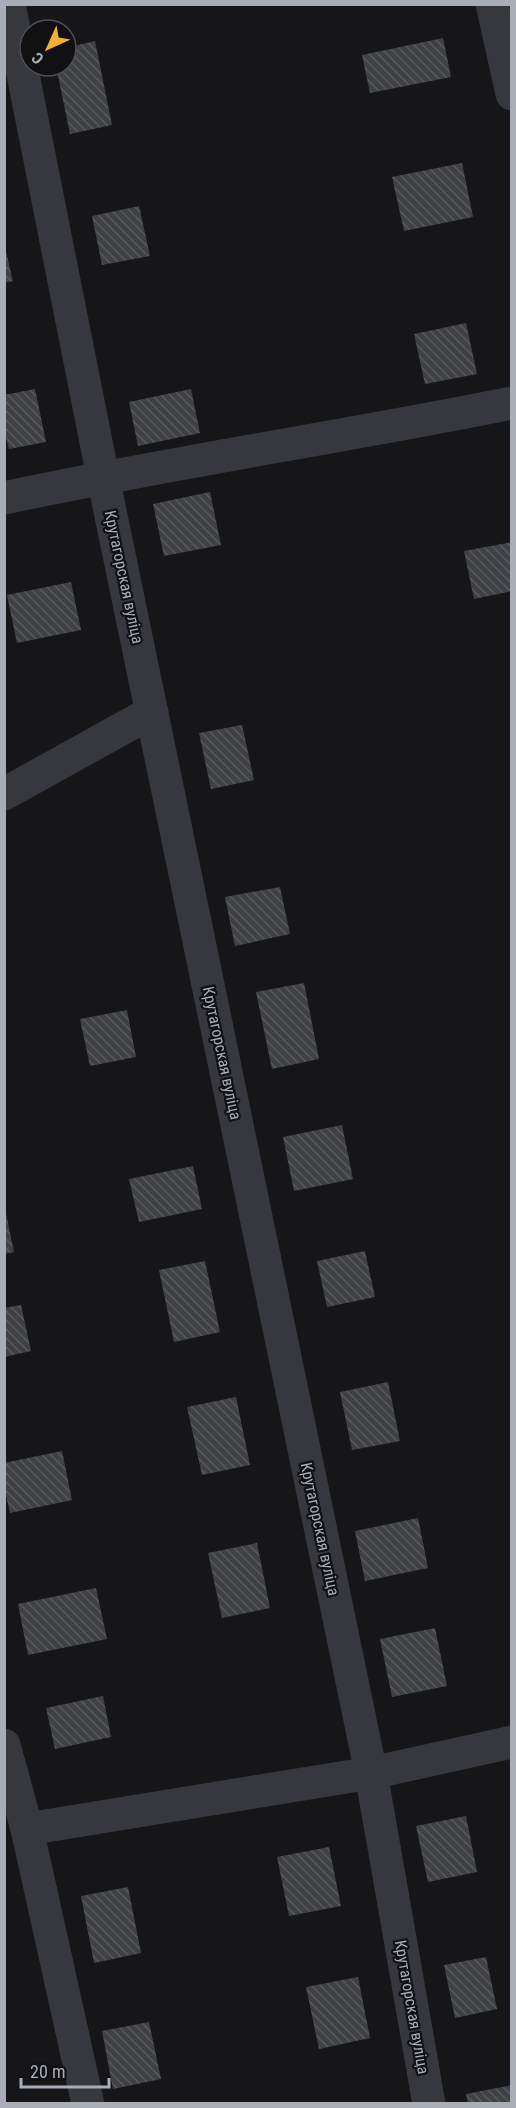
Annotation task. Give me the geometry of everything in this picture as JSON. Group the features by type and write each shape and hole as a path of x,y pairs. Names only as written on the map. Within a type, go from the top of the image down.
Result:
{"street":[{"name":"Крутагорская вуліца","path":"9,4 103,477 371,1773 429,2103"},
{"path":"492,4 512,94"},
{"path":"4,498 103,477 375,430 512,403"},
{"path":"4,794 152,712"},
{"path":"27,1829 371,1773 512,1742"},
{"path":"4,1745 27,1829 88,2103"}],"building":[{"path":"443,38 451,77 370,93 362,55"},
{"path":"95,41 112,125 70,134 58,78 78,78 78,45"},
{"path":"462,163 473,217 404,231 392,177"},
{"path":"139,206 150,256 102,265 92,216"},
{"path":"4,243 13,281 4,283"},
{"path":"466,323 477,374 425,384 414,334"},
{"path":"35,389 46,442 9,449 4,429 4,395"},
{"path":"191,389 200,433 138,446 129,402"},
{"path":"210,492 221,545 164,556 153,504"},
{"path":"512,542 512,591 474,599 464,551"},
{"path":"71,582 81,630 17,643 7,595"},
{"path":"242,725 254,780 211,789 199,733"},
{"path":"280,887 290,934 235,946 225,897"},
{"path":"304,983 319,1059 272,1069 256,992"},
{"path":"127,1010 136,1057 90,1066 80,1019"},
{"path":"342,1125 353,1179 294,1191 283,1137"},
{"path":"193,1166 202,1209 139,1222 129,1179"},
{"path":"4,1204 14,1252 4,1254"},
{"path":"365,1251 375,1297 327,1307 317,1261"},
{"path":"205,1261 220,1332 174,1342 159,1270"},
{"path":"21,1305 31,1351 4,1357 4,1308"},
{"path":"388,1382 400,1441 352,1450 340,1392"},
{"path":"236,1397 250,1465 202,1475 187,1407"},
{"path":"62,1451 72,1500 10,1513 4,1487 4,1463"},
{"path":"418,1518 428,1568 365,1581 355,1531"},
{"path":"257,1543 270,1608 222,1618 208,1553"},
{"path":"96,1588 107,1639 28,1655 18,1604"},
{"path":"435,1628 447,1686 392,1697 380,1639"},
{"path":"103,1696 111,1737 55,1749 46,1708"},
{"path":"466,1816 477,1872 428,1882 416,1826"},
{"path":"329,1847 341,1906 289,1916 277,1857"},
{"path":"128,1887 141,1953 94,1963 81,1896"},
{"path":"486,1957 497,2009 455,2018 444,1965"},
{"path":"358,1977 370,2038 319,2049 306,1987"},
{"path":"149,2022 161,2079 113,2089 102,2031"},
{"path":"512,2085 512,2104 468,2104 466,2094"}]}
